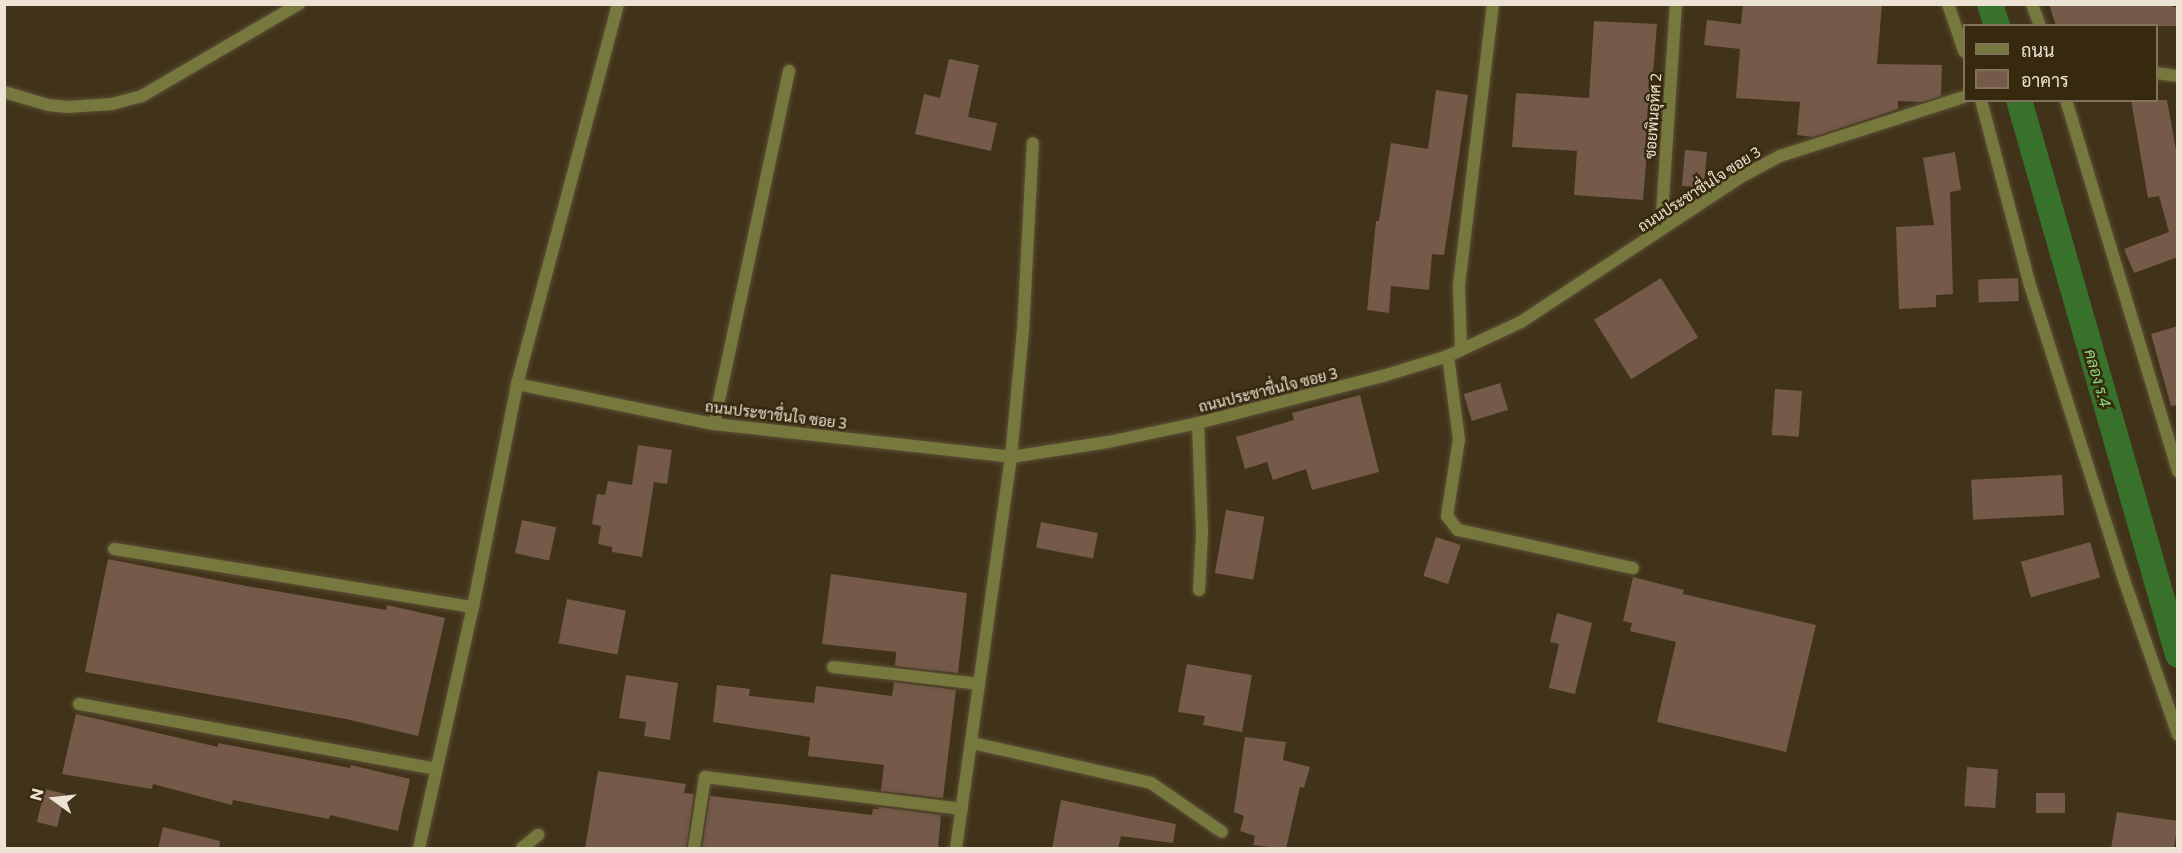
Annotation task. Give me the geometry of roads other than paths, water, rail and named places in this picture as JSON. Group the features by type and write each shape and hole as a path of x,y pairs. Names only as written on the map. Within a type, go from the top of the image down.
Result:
{"street":[{"path":"4,92 48,105 67,107 112,104 142,96 199,66 299,4"},
{"path":"419,849 472,607 517,384 618,4"},
{"path":"1461,350 1459,285 1493,4"},
{"name":"ซอยพินอุทิศ 2","path":"1660,229 1676,4"},
{"path":"1948,4 1963,45"},
{"path":"2032,4 2039,24"},
{"path":"714,424 789,71"},
{"path":"2158,73 2178,76"},
{"name":"ถนนประชาชื่นใจ ซอย 3","path":"517,384 714,424 1011,457 1055,452 1198,423 1383,376 1448,356 1521,322 1629,253 1660,229 1739,178 1780,156 1963,98"},
{"path":"1982,102 2029,282 2122,574 2178,735"},
{"path":"2067,102 2178,471"},
{"path":"956,849 1011,457 1023,331 1033,143"},
{"path":"1448,356 1459,439 1447,516 1458,530 1633,568"},
{"path":"1198,423 1202,532 1198,590"},
{"path":"114,549 472,607"},
{"path":"833,667 979,684"},
{"path":"79,704 436,769"},
{"path":"972,743 1151,783 1222,832"},
{"path":"694,849 705,777 962,809"},
{"path":"522,849 538,835"}],"waterway":[{"name":"คลอง ร.4","path":"1990,4 1996,24"},
{"name":"คลอง ร.4","path":"2020,102 2178,655"}]}
